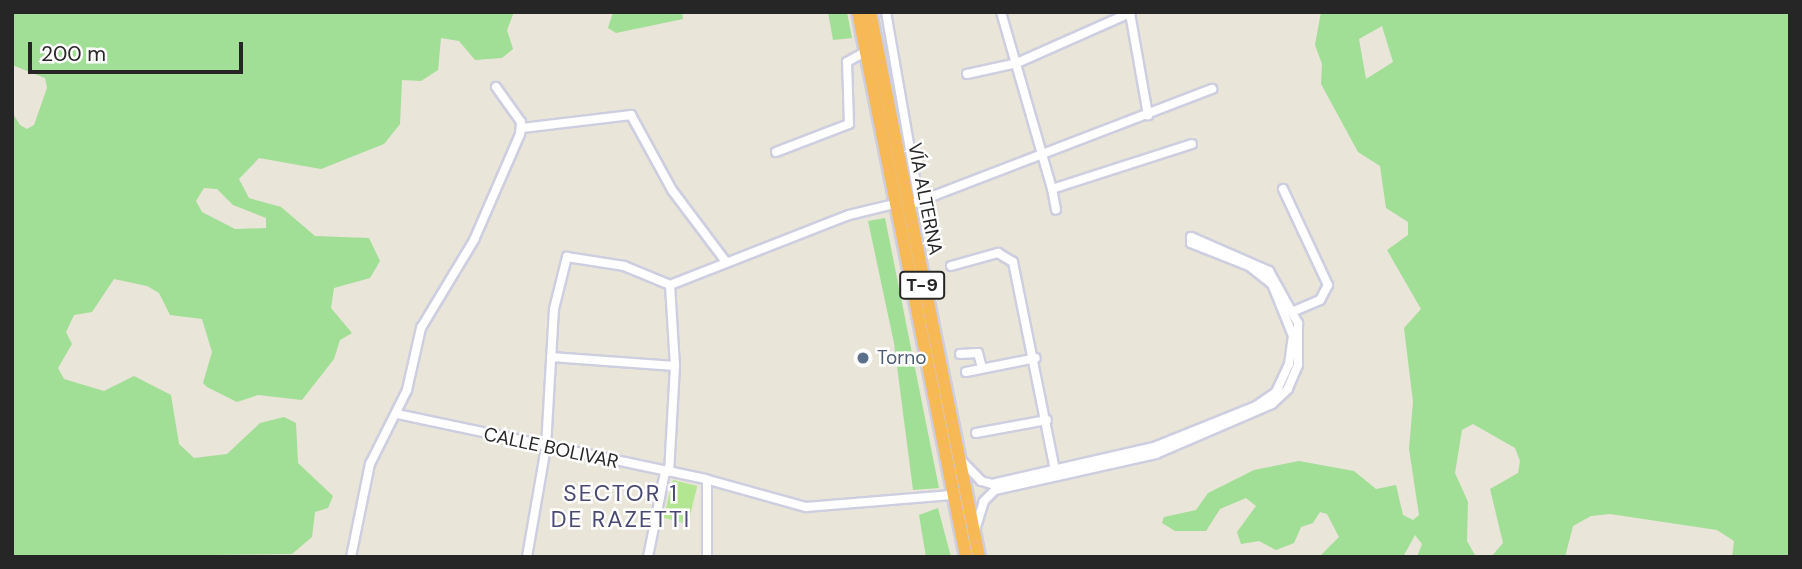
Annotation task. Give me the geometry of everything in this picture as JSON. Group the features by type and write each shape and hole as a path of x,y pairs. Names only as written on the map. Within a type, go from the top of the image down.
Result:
{"highway":[{"name":"VÍA ALTERNA","path":"858,12 865,52 907,204 952,495 966,557"},
{"name":"VÍA ALTERNA","path":"870,12 956,455 979,557"}],"street":[{"path":"886,12 907,204"},
{"path":"1001,12 1056,210"},
{"path":"967,74 1017,62 1130,13 1148,115"},
{"path":"776,152 849,124 847,62 865,52"},
{"path":"496,87 522,128"},
{"path":"527,557 546,447 554,309 567,257 624,266 670,285 726,262 907,204 1212,89"},
{"path":"522,128 631,115 672,190 726,262"},
{"path":"351,557 370,464 397,414 421,328 474,240 522,128"},
{"path":"1052,189 1192,145"},
{"path":"1283,189 1328,285 1320,300 1292,312"},
{"path":"956,455 985,483 1055,470 1162,444 1256,406 1281,385 1293,336 1272,284 1248,266 1191,243 1191,237 1263,266 1292,312 1302,335 1301,353 1287,389 1272,404 1156,454 995,490 984,501 974,535"},
{"path":"951,266 998,253 1011,257 1036,358 1055,470"},
{"path":"648,557 667,472 675,366 670,285"},
{"path":"960,354 978,353 982,369"},
{"path":"551,357 675,366"},
{"path":"966,372 1036,358"},
{"name":"CALLE BOLIVAR","path":"397,414 707,480 806,507 952,495"},
{"path":"976,433 1047,420"},
{"path":"707,480 707,557"}],"green space":[{"path":"12,12 514,12 507,30 513,49 502,58 475,60 459,41 441,38 438,70 421,81 402,80 400,124 384,144 321,169 259,158 239,179 249,198 281,207 315,236 369,238 380,261 370,278 334,288 331,308 352,333 340,340 334,359 302,400 258,395 237,402 207,387 203,383 212,352 202,319 170,315 159,293 147,286 114,279 92,312 74,315 66,332 72,344 58,368 64,379 104,391 134,376 171,395 179,444 194,458 227,454 260,423 284,417 296,423 298,463 333,496 328,508 315,512 312,537 292,554 12,557 12,112 20,125 27,129 34,125 47,88 45,78 12,65","holes":["204,188 217,189 233,205 266,218 266,228 235,229 202,212 196,201"]},
{"path":"613,12 682,12 683,19 616,33 608,28"},
{"path":"828,12 847,12 852,38 833,40"},
{"path":"1321,12 1790,12 1790,557 1732,557 1734,541 1717,530 1610,514 1591,516 1573,526 1565,557 1491,557 1503,543 1490,489 1518,473 1520,461 1515,448 1473,424 1462,430 1455,473 1468,502 1467,541 1476,557 1417,557 1422,544 1415,535 1403,557 1319,557 1339,537 1327,514 1320,512 1313,523 1301,527 1294,543 1276,550 1259,541 1241,544 1237,532 1256,506 1246,498 1220,509 1206,531 1175,531 1162,523 1164,517 1196,510 1208,493 1254,470 1299,461 1354,471 1376,489 1396,485 1403,515 1413,520 1419,515 1409,449 1413,402 1404,328 1421,309 1387,250 1408,235 1408,222 1386,208 1380,166 1358,152 1321,84 1322,64 1315,45","holes":["1382,26 1393,62 1366,79 1359,39"]},
{"path":"885,218 939,488 913,490 894,343 868,221"},
{"path":"673,480 697,486 688,524 664,518"},
{"path":"938,508 951,557 926,557 919,515"}],"place":[{"name":"Torno","path":"863,358"}],"district":[{"name":"SECTOR 1 DE RAZETTI","path":"621,506"}]}
